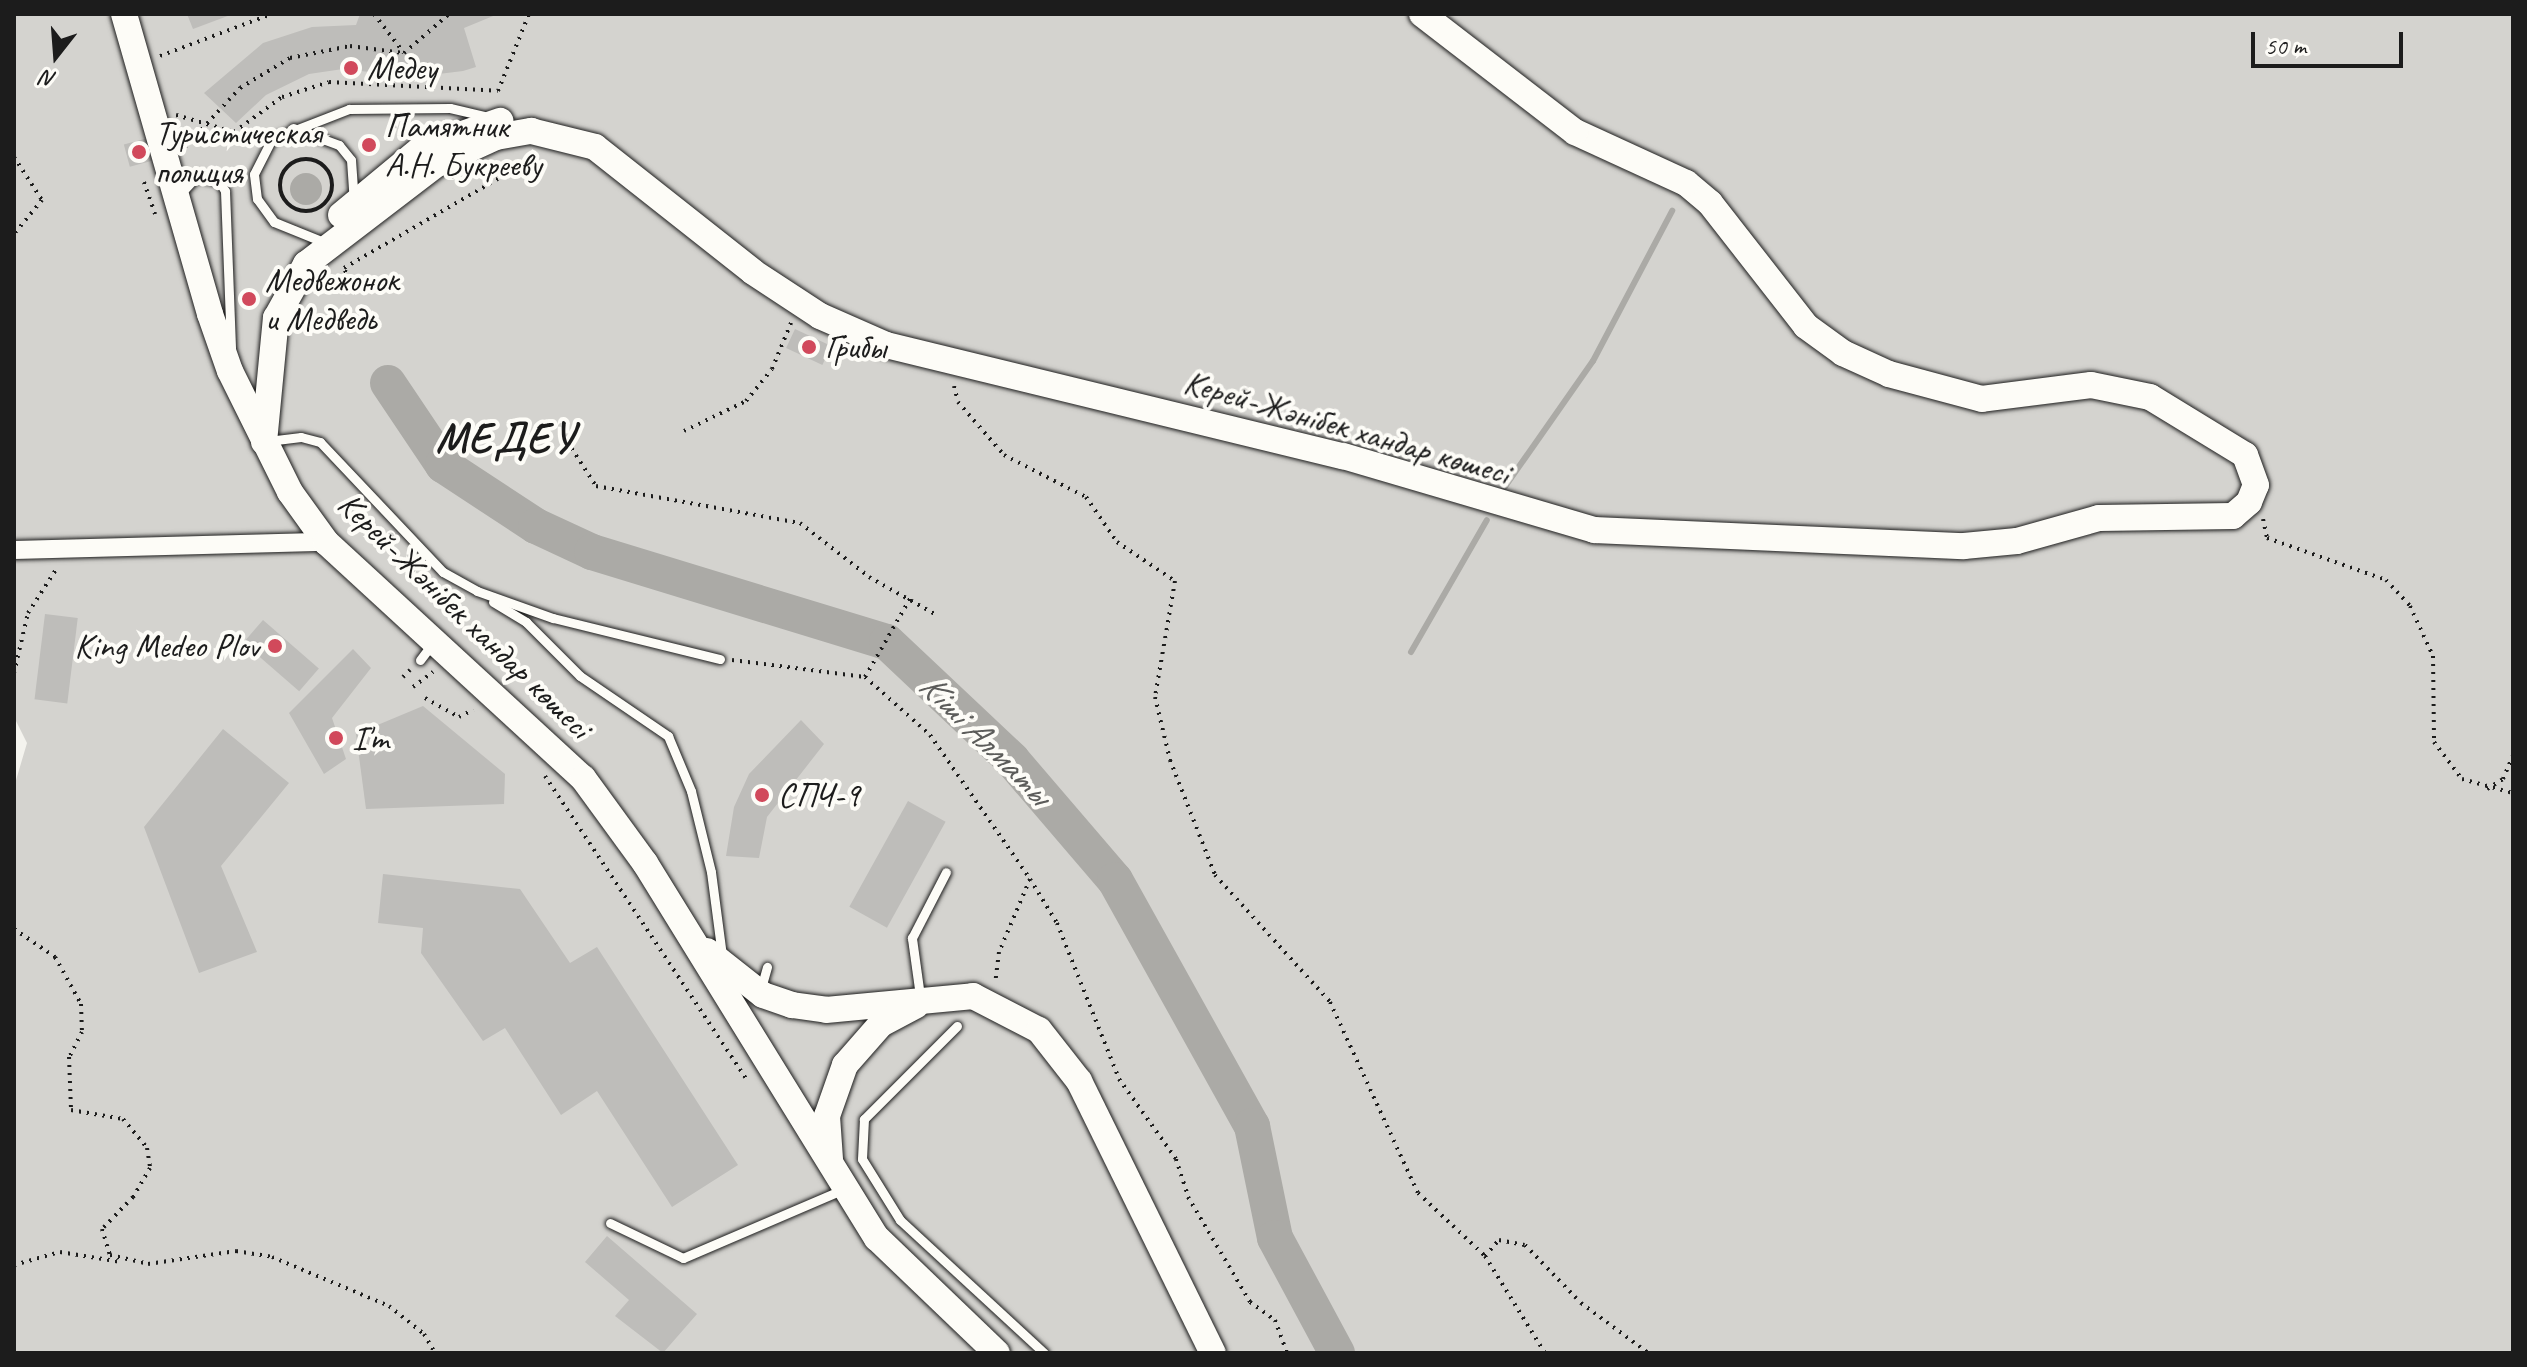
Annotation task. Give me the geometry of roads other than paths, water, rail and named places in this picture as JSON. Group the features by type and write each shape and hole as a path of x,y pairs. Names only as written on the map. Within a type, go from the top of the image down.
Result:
{"street":[{"path":"124,14 230,371 264,442"},
{"name":"Керей-Жәнібек хандар көшесі","path":"250,414 271,294 321,241 437,164 510,127 554,133 595,147 753,272 820,316 886,345 1343,456 1594,530 1977,546 2099,518 2233,516 2256,485 2245,455 2150,397 2091,385 1982,399 1938,391 1843,353 1806,326 1710,203 1686,183 1575,132 1422,14"},
{"name":"Керей-Жәнібек хандар көшесі","path":"321,241 276,318 264,442 326,542 427,650 583,778 620,826 837,1180 877,1238 997,1353"},
{"path":"14,550 72,546 326,542"},
{"name":"Керей-Жәнібек хандар көшесі","path":"667,905 722,969 763,995 826,1010 953,994 993,1002 1039,1030 1079,1081 1213,1353"},
{"name":"Керей-Жәнібек хандар көшесі","path":"837,1180 827,1116 834,1087 860,1043 898,1012 953,994"}],"lane":[{"path":"321,241 274,222 257,199 259,156 293,128 349,109 450,108 510,127"},
{"path":"293,128 339,145 351,160 353,192"},
{"path":"179,204 183,187 197,176 219,181 225,191 230,371"},
{"path":"264,442 301,437 320,442 443,572 526,622 580,676 668,736 691,791 711,872 722,969"},
{"path":"477,591 553,618 720,659"},
{"path":"920,996 912,938 946,872"},
{"path":"763,995 759,979 767,967"},
{"path":"957,1026 864,1119 862,1159 900,1220 1044,1353"},
{"path":"610,1223 683,1258 837,1180"}],"waterway":[{"path":"1504,488 1593,361 1672,211"},
{"name":"Кіші Алматы","path":"388,383 443,465 536,526 592,552 887,642 1012,760 1115,880 1252,1126 1275,1238 1337,1353"},
{"path":"1411,652 1487,520"}],"place":[{"name":"Медеу","path":"351,68"},
{"name":"Памятник А.Н. Букрееву","path":"369,145"},
{"name":"Туристическая полиция","path":"139,152"},
{"name":"Медвежонок и Медведь","path":"249,299"},
{"name":"Грибы","path":"809,347"},
{"name":"King Medeo Plov","path":"275,646"},
{"name":"I'm","path":"336,738"},
{"name":"СПЧ-9","path":"762,795"}],"district":[{"name":"МЕДЕУ","path":"506,439"}]}
